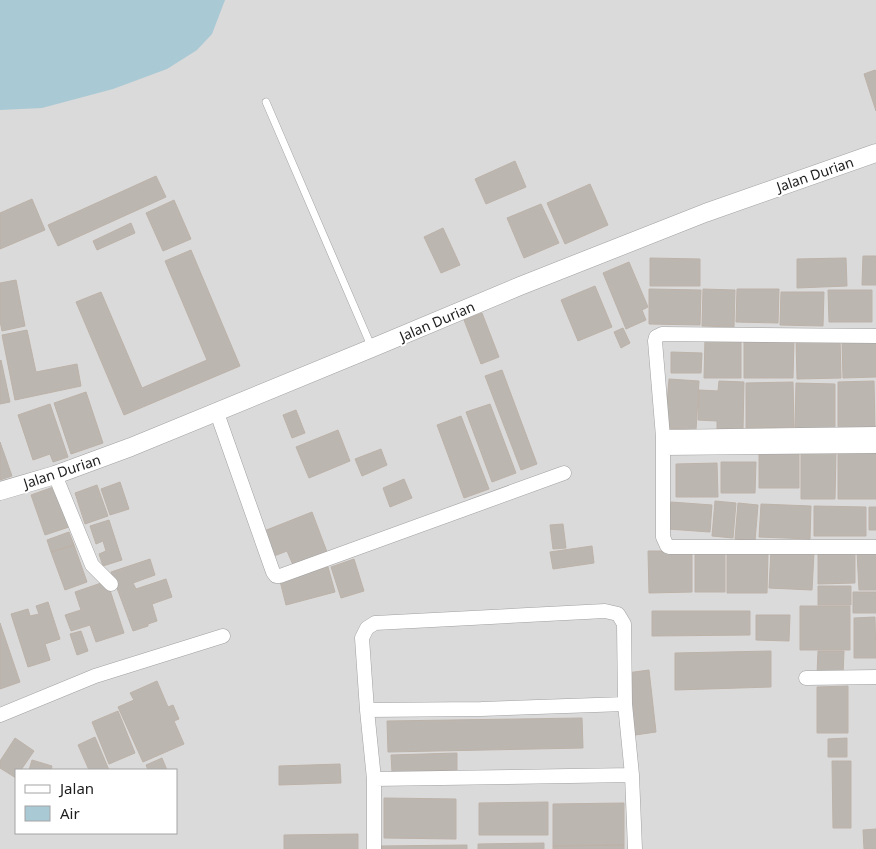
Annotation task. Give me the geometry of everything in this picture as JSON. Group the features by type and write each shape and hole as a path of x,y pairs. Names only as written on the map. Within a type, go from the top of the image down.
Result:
{"street":[{"name":"Jalan Durian","path":"0,491 132,447 520,286 705,213 876,152"},
{"path":"876,336 659,335 655,341 663,443 663,537 667,546 876,547"},
{"path":"216,413 276,576 564,473"},
{"path":"663,443 876,434"},
{"path":"663,443 876,446"},
{"path":"55,474 92,565 111,584"},
{"path":"374,849 374,779 362,638 367,628 376,623 605,611 618,614 624,624 625,704 632,775 635,849"},
{"path":"0,715 95,676 223,636"},
{"path":"806,678 876,677"},
{"path":"367,710 481,709 625,704"},
{"path":"374,779 632,775"}],"lane":[{"path":"266,102 372,348"}],"shaded area":[{"path":"0,0 876,0 876,849 0,849"}],"water":[{"path":"0,0 225,0 212,34 197,50 167,69 113,89 42,108 0,110"}],"building":[{"path":"876,71 876,111 864,74"},
{"path":"515,161 526,187 486,204 475,179"},
{"path":"156,176 166,197 58,246 48,225"},
{"path":"590,184 608,225 565,244 547,203"},
{"path":"32,199 45,230 0,249 0,213"},
{"path":"174,200 191,239 163,251 146,213"},
{"path":"541,204 559,243 524,258 507,218"},
{"path":"131,223 135,233 97,250 93,241"},
{"path":"443,228 460,265 441,273 424,237"},
{"path":"191,250 240,366 124,415 76,302 101,292 142,388 207,360 165,261"},
{"path":"863,256 876,256 876,285 862,285"},
{"path":"650,258 700,259 700,286 650,286"},
{"path":"846,258 847,286 797,288 797,259"},
{"path":"629,262 648,307 642,310 646,320 626,329 603,273"},
{"path":"16,280 25,326 2,331 0,321 0,283"},
{"path":"595,286 612,327 578,341 561,300"},
{"path":"649,289 701,290 700,325 649,324"},
{"path":"703,289 735,290 734,327 702,326"},
{"path":"737,289 779,289 778,323 736,322"},
{"path":"828,290 872,290 872,322 829,322"},
{"path":"781,292 824,292 823,326 780,325"},
{"path":"482,313 499,357 481,364 464,320"},
{"path":"623,328 630,343 621,348 614,332"},
{"path":"27,330 36,372 77,364 81,386 15,400 2,335"},
{"path":"705,338 741,339 741,378 704,378"},
{"path":"840,338 841,378 797,379 796,339"},
{"path":"744,339 794,339 793,378 744,378"},
{"path":"876,340 876,377 843,378 842,341"},
{"path":"671,352 702,353 701,373 671,373"},
{"path":"0,361 10,402 0,404"},
{"path":"502,370 537,464 521,470 485,376"},
{"path":"669,379 699,381 696,430 665,428"},
{"path":"719,381 744,382 743,430 717,430 717,421 698,420 699,390 718,391"},
{"path":"874,381 875,429 838,430 838,382"},
{"path":"793,382 794,427 746,428 746,383"},
{"path":"796,383 835,384 835,429 795,429"},
{"path":"86,392 103,443 71,454 54,403"},
{"path":"50,404 68,457 53,462 50,454 33,460 18,415"},
{"path":"490,404 516,473 492,482 466,412"},
{"path":"296,410 305,433 292,438 283,415"},
{"path":"461,416 489,489 464,498 437,425"},
{"path":"338,430 350,461 309,478 296,447"},
{"path":"0,442 12,476 0,480"},
{"path":"381,449 387,465 362,476 355,459"},
{"path":"838,449 876,449 876,499 838,499"},
{"path":"759,451 799,451 799,488 759,488"},
{"path":"801,451 836,452 835,499 801,499"},
{"path":"721,462 756,462 755,493 721,493"},
{"path":"717,463 718,497 676,497 676,464"},
{"path":"404,479 412,498 390,507 383,488"},
{"path":"120,482 129,509 110,515 101,489"},
{"path":"97,485 108,516 85,524 75,493"},
{"path":"56,486 69,527 45,535 31,495"},
{"path":"715,501 736,503 733,538 712,536"},
{"path":"671,502 712,505 710,532 668,529"},
{"path":"738,503 758,505 755,541 735,539"},
{"path":"761,504 811,506 810,539 759,537"},
{"path":"814,506 866,507 866,536 814,536"},
{"path":"869,507 876,507 876,530 869,530"},
{"path":"312,512 327,552 293,565 287,551 274,556 264,531"},
{"path":"109,520 122,560 103,566 99,554 106,551 103,541 96,544 90,526"},
{"path":"563,524 566,548 553,549 550,525"},
{"path":"69,532 74,545 51,552 47,540"},
{"path":"74,545 87,582 65,590 51,552"},
{"path":"592,546 594,563 553,569 550,552"},
{"path":"648,551 692,551 692,592 649,593"},
{"path":"771,551 814,553 812,590 769,588"},
{"path":"876,551 876,590 859,590 857,552"},
{"path":"725,552 725,592 695,592 695,553"},
{"path":"855,552 855,583 818,584 818,553"},
{"path":"727,553 768,553 767,593 727,593"},
{"path":"150,559 155,575 133,583 136,589 166,579 172,597 152,604 157,621 133,631 111,572"},
{"path":"354,559 364,591 341,598 331,567"},
{"path":"328,567 335,592 286,605 280,581"},
{"path":"107,581 124,633 96,642 90,625 71,631 65,615 81,610 75,592"},
{"path":"818,586 851,586 851,605 818,605"},
{"path":"853,592 876,592 876,613 853,613"},
{"path":"48,602 60,639 45,644 50,660 28,667 11,614 28,609 30,616 39,614 36,606"},
{"path":"800,606 850,606 850,650 800,650"},
{"path":"652,611 750,611 750,635 652,636"},
{"path":"756,615 790,615 789,641 756,640"},
{"path":"875,617 876,658 854,658 854,618"},
{"path":"0,623 20,682 0,689"},
{"path":"81,631 88,651 77,655 70,634"},
{"path":"771,651 771,687 675,690 675,653"},
{"path":"818,651 844,651 843,675 817,675"},
{"path":"649,670 656,732 635,735 627,673"},
{"path":"157,681 168,707 173,705 179,719 174,721 184,744 143,762 118,707 134,700 130,693"},
{"path":"848,686 848,733 817,733 817,687"},
{"path":"118,711 135,753 109,764 92,722"},
{"path":"582,718 583,748 388,752 387,721"},
{"path":"95,737 109,769 89,769 78,745"},
{"path":"15,738 34,751 22,769 15,769 15,777 0,768 0,761"},
{"path":"847,738 847,757 828,757 828,739"},
{"path":"457,753 457,770 392,772 391,755"},
{"path":"162,758 167,769 148,769 146,765"},
{"path":"32,760 52,766 51,769 29,769"},
{"path":"832,761 851,761 851,828 833,828"},
{"path":"340,764 341,783 279,785 279,766"},
{"path":"384,798 456,799 456,839 384,838"},
{"path":"548,802 548,835 479,835 479,803"},
{"path":"624,803 624,845 553,846 553,804"},
{"path":"876,829 876,849 864,849 863,830"},
{"path":"358,834 358,849 284,849 284,835"},
{"path":"544,843 544,849 478,849 478,844"},
{"path":"467,845 467,849 380,849 380,846"},
{"path":"624,845 624,849 553,849 553,846"}]}
